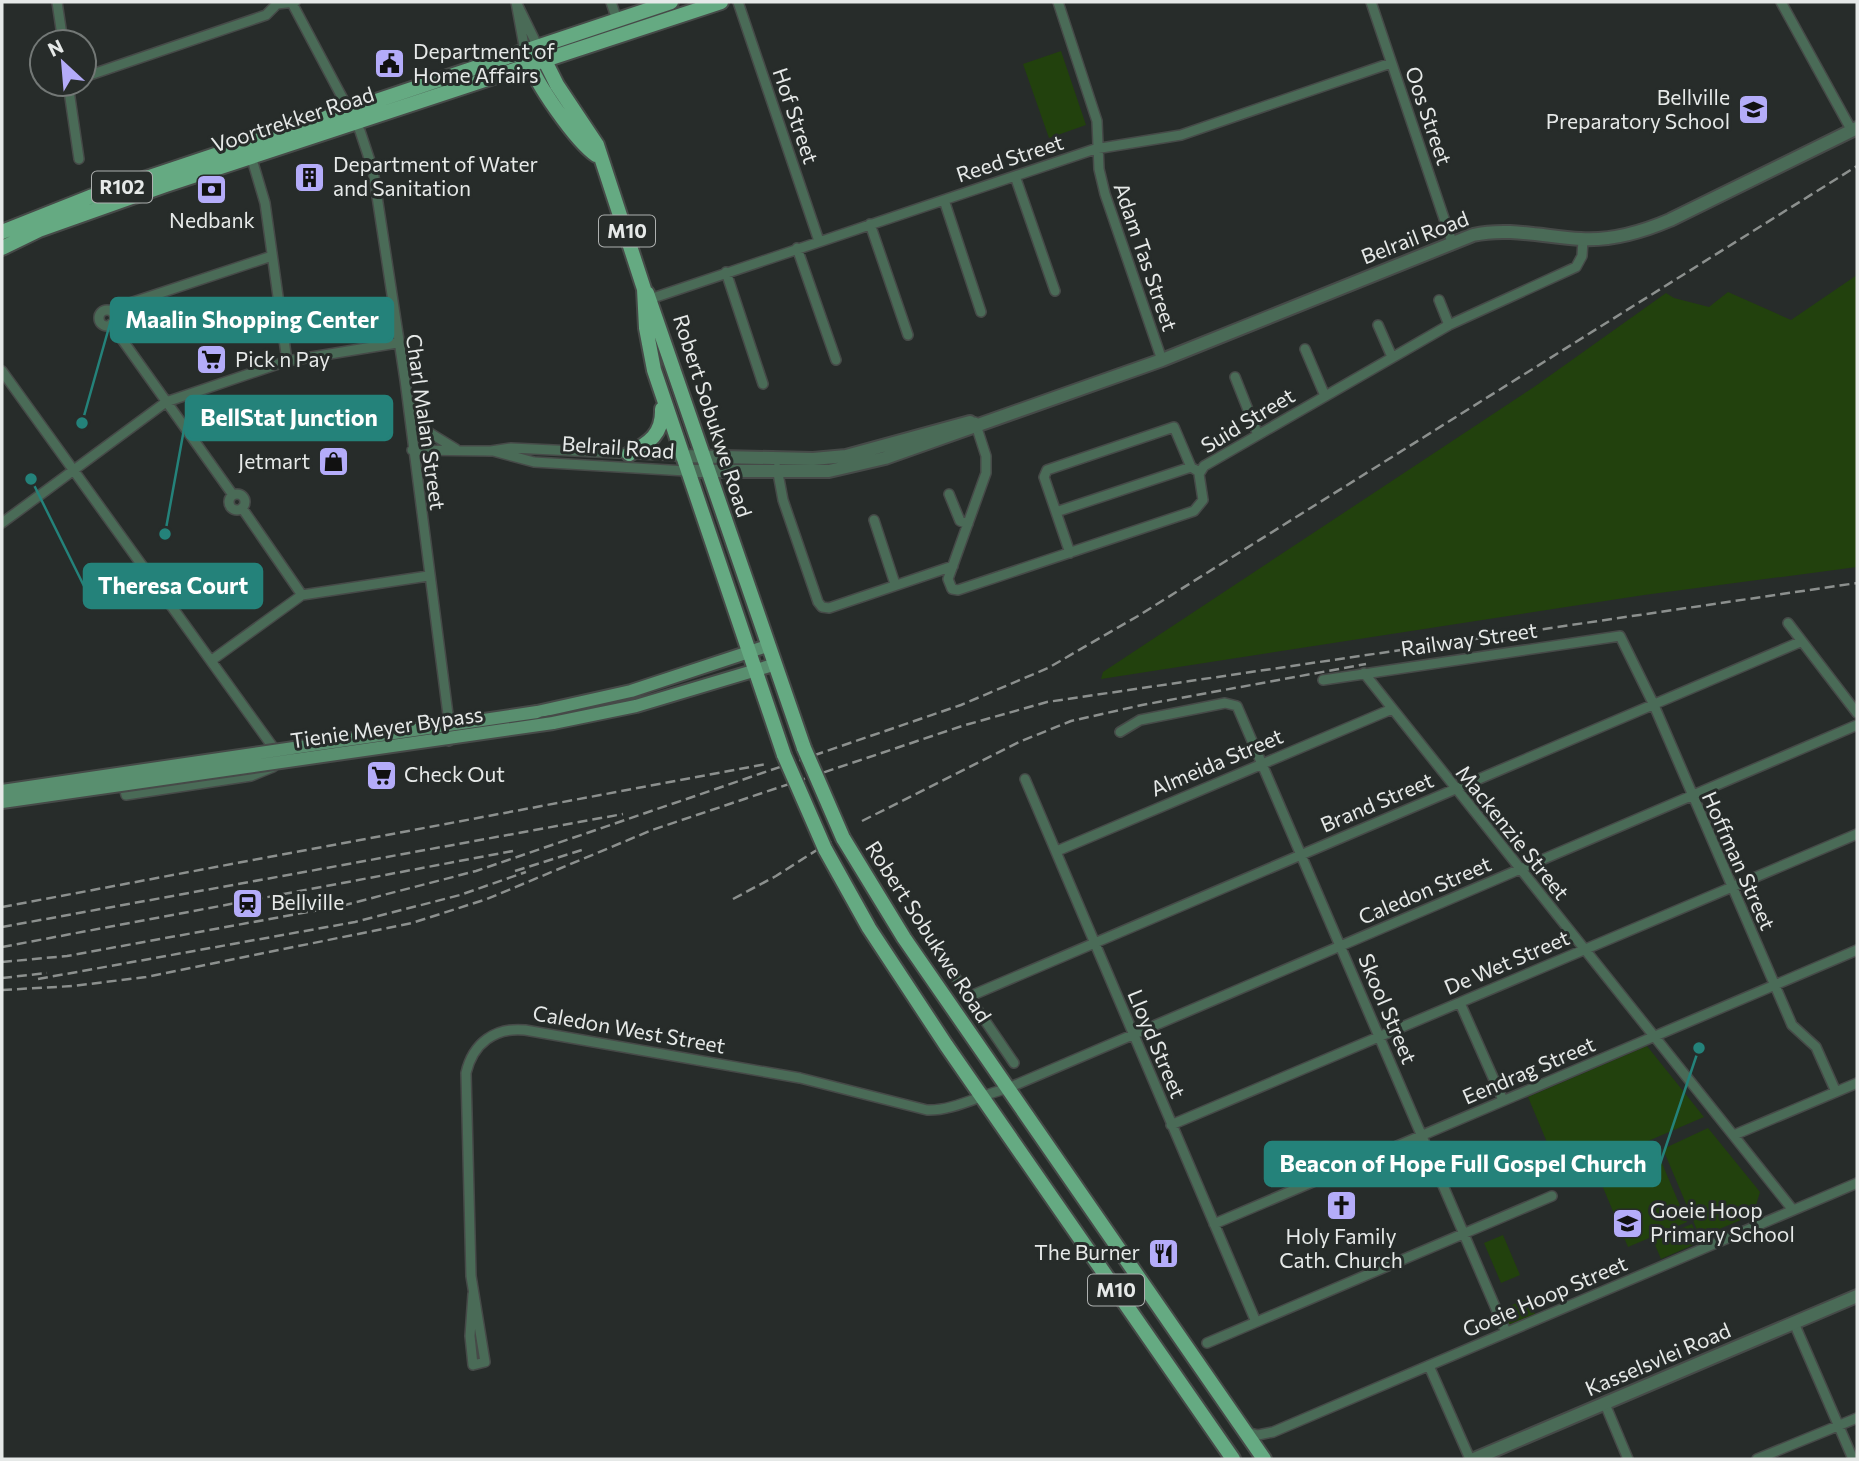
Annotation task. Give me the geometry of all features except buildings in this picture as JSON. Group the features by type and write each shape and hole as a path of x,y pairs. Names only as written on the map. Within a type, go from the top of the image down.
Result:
{"main road":[{"name":"Voortrekker Road","path":"534,56 617,20 671,2"},
{"name":"Voortrekker Road","path":"2,232 90,197 534,56 712,3"},
{"name":"Robert Sobukwe Road","path":"534,56 597,145 598,157 620,210 646,297 773,665 804,748 843,838 890,918 1264,1459"},
{"name":"Voortrekker Road","path":"2,248 92,211 251,156 352,115"},
{"name":"Robert Sobukwe Road","path":"646,297 654,370 681,456 784,755 825,849 869,928 980,1095 1233,1459"},
{"path":"629,454 650,443 659,430 662,395"},
{"name":"Tienie Meyer Bypass","path":"2,791 581,704 767,646"},
{"name":"Tienie Meyer Bypass","path":"2,802 553,723 636,706 773,665"}],"street":[{"path":"57,2 61,28"},
{"path":"98,72 266,15 277,4 294,2"},
{"name":"Charl Malan Street","path":"294,2 352,115 373,170 407,400 428,576 452,741 285,764 251,776 124,793 124,775 450,730"},
{"path":"516,2 534,56"},
{"path":"611,2 617,20"},
{"name":"Hof Street","path":"738,2 819,241"},
{"name":"Adam Tas Street","path":"1058,2 1094,112 1100,176 1105,194 1162,360"},
{"name":"Oos Street","path":"1371,2 1452,242"},
{"path":"1781,2 1854,130"},
{"name":"Reed Street","path":"646,297 1099,149 1181,135 1391,63"},
{"path":"70,98 79,159"},
{"name":"Belrail Road","path":"412,450 491,451 534,462 707,472 829,471 866,464 979,422 1162,360 1452,242 1496,231 1583,240 1624,235 1670,220 1854,130"},
{"path":"251,156 265,203 287,361"},
{"path":"1015,176 1055,291"},
{"path":"944,200 981,312"},
{"path":"870,224 908,335"},
{"name":"Suid Street","path":"953,566 948,582 952,589 961,590 1194,511 1202,500 1195,469 1449,325 1576,267 1582,258 1583,240"},
{"path":"797,248 835,360"},
{"path":"272,256 147,297 112,312 103,311 99,318 102,324 111,324 233,495 230,506 236,510 243,508 302,595"},
{"path":"726,272 763,384"},
{"path":"1439,300 1449,325"},
{"path":"1378,325 1392,357"},
{"path":"2,523 166,402 287,361 397,343"},
{"path":"1305,349 1325,396"},
{"path":"2,371 285,764"},
{"path":"1235,377 1258,435"},
{"path":"407,400 425,430 458,450"},
{"path":"777,458 783,500 821,606 829,608 953,566 986,472 986,456 979,422"},
{"name":"Belrail Road","path":"491,451 511,447 681,456 846,456 979,422"},
{"path":"1056,512 1195,469 1178,430 1168,428 1047,470 1044,477 1070,553"},
{"path":"949,494 960,521 968,524"},
{"path":"874,520 895,584"},
{"path":"212,660 302,595 428,576"},
{"path":"1788,622 1800,642 1857,713"},
{"name":"Railway Street","path":"1323,680 1620,636"},
{"name":"Hoffman Street","path":"1620,636 1653,703 1691,797 1792,1025 1816,1048 1836,1092"},
{"name":"Brand Street","path":"968,997 1800,642"},
{"name":"Mackenzie Street","path":"1364,673 1793,1210"},
{"name":"Skool Street","path":"1120,732 1140,720 1237,706 1506,1332"},
{"name":"Almeida Street","path":"1057,851 1392,709"},
{"name":"Caledon Street","path":"1006,1089 1857,726"},
{"name":"Lloyd Street","path":"1025,779 1256,1322"},
{"name":"De Wet Street","path":"1171,1125 1857,834"},
{"path":"921,928 1014,1063"},
{"name":"Eendrag Street","path":"1214,1224 1857,950"},
{"path":"1460,1003 1503,1100"},
{"name":"Caledon West Street","path":"473,1294 466,1073 477,1047 498,1032 516,1029 800,1078 927,1110 948,1109 980,1095 1006,1089"},
{"path":"1734,1135 1857,1083"},
{"name":"Goeie Hoop Street","path":"1244,1431 1258,1435 1273,1432 1857,1183"},
{"path":"1207,1343 1552,1196"},
{"path":"473,1294 483,1335 485,1362 473,1365 470,1336 473,1294"},
{"name":"Kasselsvlei Road","path":"1472,1459 1857,1297"},
{"path":"1794,1323 1853,1459"},
{"path":"1430,1366 1472,1459"},
{"path":"1605,1404 1628,1459"},
{"path":"1758,1459 1857,1418"}],"green space":[{"path":"1061,51 1086,125 1049,138 1023,64"},
{"path":"1857,275 1857,567 1644,595 1101,679 1103,672 1534,387 1666,293 1674,298 1709,307 1728,292 1791,320"},
{"path":"1647,1046 1704,1117 1562,1178 1528,1097"},
{"path":"1708,1128 1760,1192 1753,1215 1700,1237 1663,1149"},
{"path":"1658,1154 1687,1222 1628,1247 1599,1178"},
{"path":"1692,1224 1700,1242 1661,1259 1653,1240"},
{"path":"1503,1235 1520,1275 1501,1283 1484,1243"},
{"path":"1524,1300 1529,1301 1535,1314 1508,1325 1502,1309"}],"railway":[{"path":"2,962 67,956 341,906 476,871 961,705 1048,668 1138,616 1857,166"},
{"path":"2,990 73,986 146,977 412,923 487,899 652,830 962,726 1047,702 1857,583"},
{"path":"862,821 1019,742 1071,721 1142,705 1366,664"},
{"path":"2,907 766,764"},
{"path":"2,927 623,814"},
{"path":"733,899 776,876 831,841"},
{"path":"515,871 585,849"},
{"path":"2,947 518,850"},
{"path":"38,979 355,922 460,895 526,872"},
{"path":"2,978 47,973"}],"place":[{"name":"Department of Home Affairs","path":"390,64"},
{"name":"Bellville Preparatory School","path":"1753,110"},
{"name":"Department of Water and Sanitation","path":"310,177"},
{"name":"Nedbank","path":"212,189"},
{"name":"Pick n Pay","path":"212,360"},
{"name":"Maalin Shopping Center","path":"82,423"},
{"name":"Jetmart","path":"333,462"},
{"name":"Theresa Court","path":"31,479"},
{"name":"BellStat Junction","path":"165,534"},
{"name":"Check Out","path":"381,775"},
{"name":"Bellville","path":"248,903"},
{"name":"Beacon of Hope Full Gospel Church","path":"1699,1048"},
{"name":"Holy Family Cath. Church","path":"1341,1205"},
{"name":"Goeie Hoop Primary School","path":"1627,1223"},
{"name":"The Burner","path":"1163,1253"}]}
